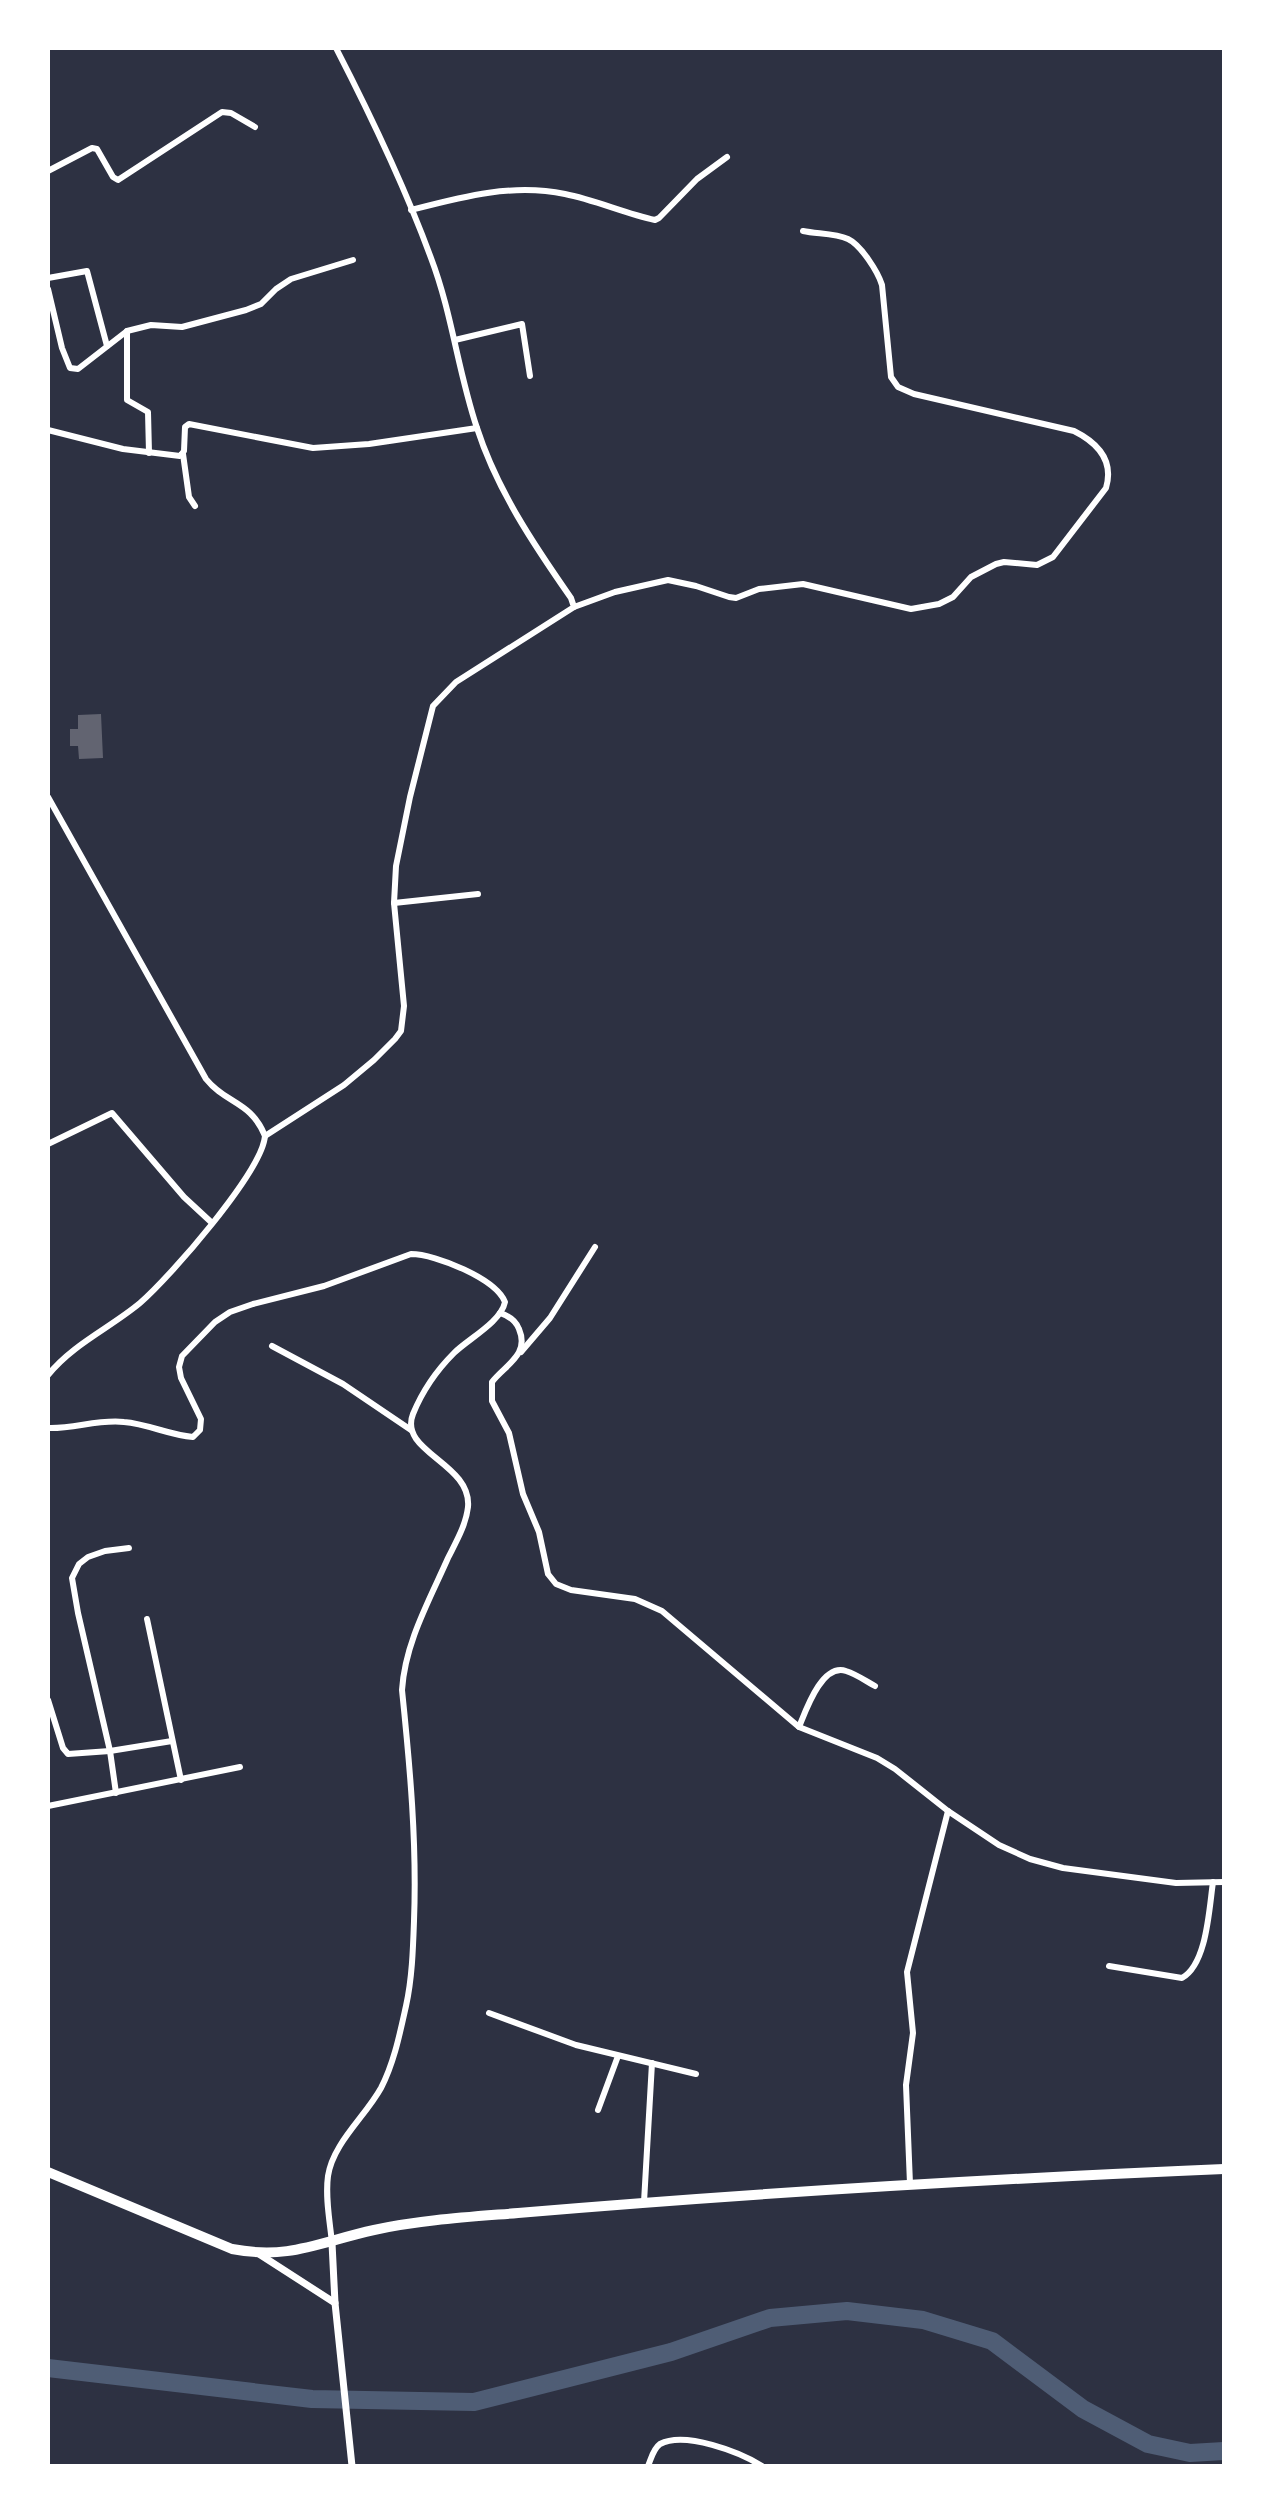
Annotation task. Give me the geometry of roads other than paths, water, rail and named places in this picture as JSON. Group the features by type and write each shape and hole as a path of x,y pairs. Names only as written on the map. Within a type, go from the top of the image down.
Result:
{"highway":[{"path":"48,2172 232,2249 259,2254 298,2251 411,2223 644,2202 910,2184 1224,2169"}],"street":[{"path":"336,48 431,257 445,299 477,428 518,520 574,607"},
{"path":"48,171 92,148 97,149 113,177 118,180 222,112 231,113 255,127"},
{"path":"411,210 477,193 548,191 655,220 697,179 727,157"},
{"path":"48,1375 59,1361 150,1293 251,1171 265,1136 344,1085 374,1060 401,1031 404,1006 394,903 396,866 433,706 456,682 574,607 615,592 668,580 733,598 759,589 803,584 911,609 939,604 953,597 971,577 996,564 1037,565 1053,557 1106,488 1109,476 1105,456 1095,444 1074,431 914,394 898,387 891,377 882,285 877,272 851,241 803,231"},
{"path":"48,289 62,348 70,368 78,369 127,331 151,325 182,327 246,310 261,304 291,279 353,260"},
{"path":"48,278 87,271 107,346"},
{"path":"455,340 522,324 530,376"},
{"path":"127,331 126,398 127,402 148,412 149,453"},
{"path":"195,506 189,497 183,454 185,427 189,424 313,448 369,444 477,428"},
{"path":"48,430 123,449 183,454"},
{"path":"48,797 199,1069 210,1084 253,1114 265,1136"},
{"path":"394,903 478,894"},
{"path":"48,1144 112,1113 184,1197 211,1222"},
{"path":"595,1247 550,1318 492,1382 492,1401 509,1433 523,1494 539,1532 548,1574 556,1584 571,1590 635,1599 662,1611 799,1727 877,1758 999,1845 1030,1859 1063,1868 1176,1883 1224,1882"},
{"path":"48,1428 122,1421 193,1437 200,1430 201,1419 181,1378 179,1367 182,1356 215,1322 230,1312 253,1304 324,1286 411,1254 426,1255 457,1266 496,1290 505,1302 500,1313 440,1369 413,1414 411,1430"},
{"path":"500,1313 508,1315 519,1329 522,1342 520,1353"},
{"path":"272,1346 343,1384 411,1430 417,1441 457,1475 468,1503 463,1527 415,1630 403,1673 415,1850 410,1981 403,2017 387,2075 331,2164 328,2195 335,2303 352,2466"},
{"path":"116,1793 110,1751 72,1578 79,1564 88,1557 129,1548"},
{"path":"147,1619 181,1780"},
{"path":"799,1727 825,1676 834,1670 843,1670 875,1686"},
{"path":"48,1700 63,1748 68,1754 172,1741"},
{"path":"48,1806 240,1767"},
{"path":"910,2184 906,2085 913,2033 907,1972 948,1811"},
{"path":"1109,1966 1182,1978 1190,1974 1202,1948 1213,1882"},
{"path":"489,2013 576,2045 696,2074"},
{"path":"598,2110 618,2056"},
{"path":"644,2202 652,2063"},
{"path":"259,2254 335,2303"},
{"path":"648,2466 660,2444 685,2441 745,2455 762,2466"}],"waterway":[{"path":"48,2368 312,2399 474,2402 671,2352 770,2318 847,2311 923,2320 992,2341 1083,2409 1148,2444 1190,2453 1224,2451"}]}
